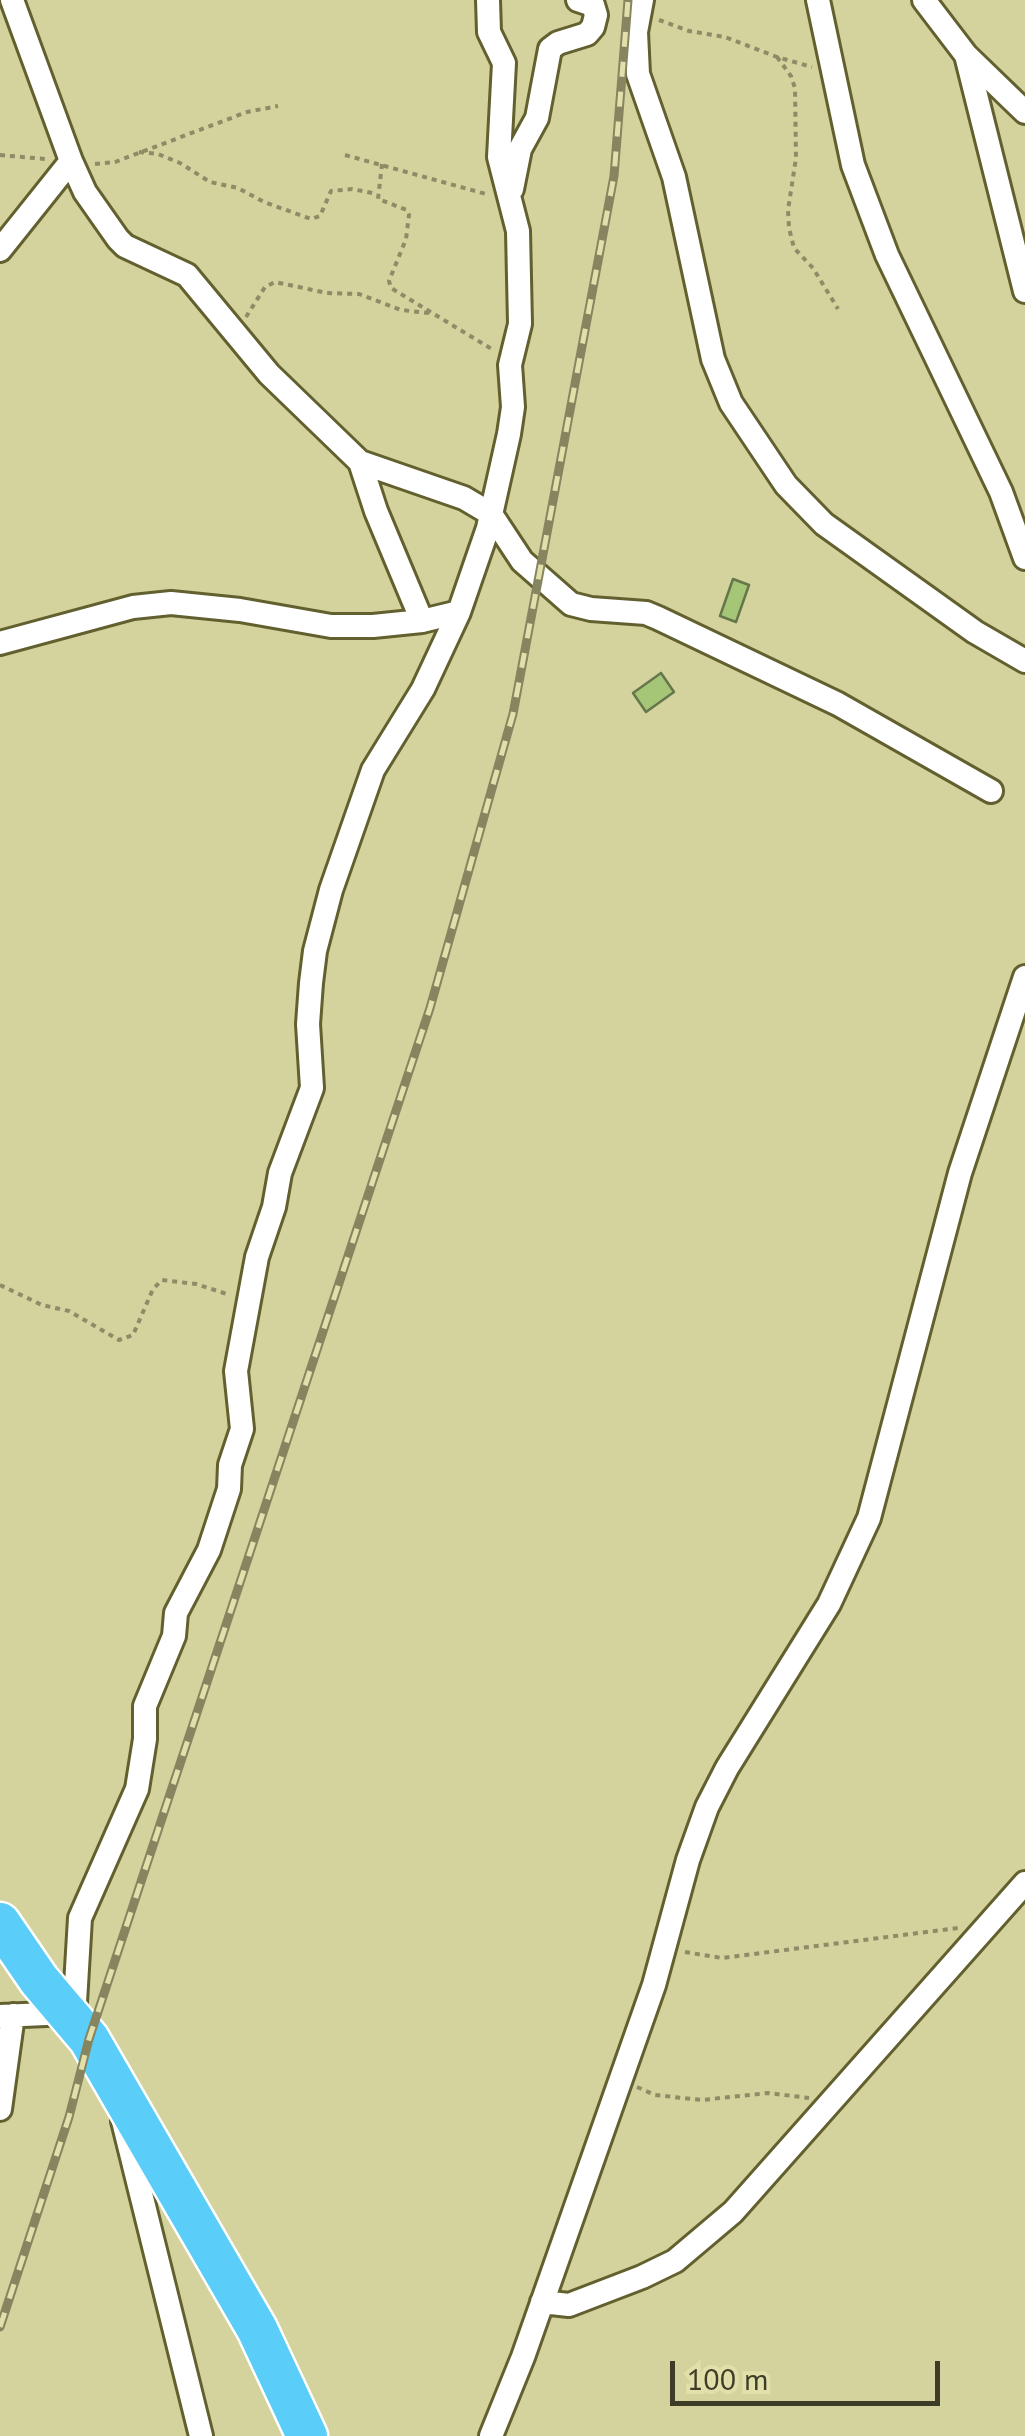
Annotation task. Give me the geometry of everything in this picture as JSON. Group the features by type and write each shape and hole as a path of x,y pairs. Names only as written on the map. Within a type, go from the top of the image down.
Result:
{"highway":[{"path":"0,1923 71,2016 112,2079 257,2329 307,2436"}],"street":[{"path":"12,0 70,162 85,192 124,244 182,271 288,394 360,462 464,498 491,514 522,560 571,604 591,610 646,613 658,618 838,704 991,791"},
{"path":"0,2108 6,2016 71,2016 80,1918 137,1789 145,1739 145,1706 174,1636 176,1613 208,1550 229,1489 230,1465 242,1429 235,1382 258,1257 280,1173 312,1088 308,1024 311,983 331,890 373,770 423,689 459,612 491,514 512,416 512,362 520,310 518,230 499,157 504,63 489,32 488,0"},
{"path":"510,199 514,167 537,118 550,48 587,34 593,27 594,5 578,0"},
{"path":"818,0 853,164 887,255 1001,492 1025,558"},
{"path":"924,0 966,55 1025,112"},
{"path":"640,6 638,74 674,177 714,359 732,403 786,485 824,524 975,632 1025,660"},
{"path":"0,10 21,26"},
{"path":"966,55 1025,291"},
{"path":"0,250 70,162"},
{"path":"360,462 422,621"},
{"path":"0,643 133,607 171,603 331,626 422,621 459,612"},
{"path":"491,2436 666,1949 688,1860 707,1807 726,1768 829,1604 850,1566 869,1518 960,1173 1025,978"},
{"path":"542,2302 570,2305 675,2261 733,2212 1025,1884"},
{"path":"112,2079 201,2436"}],"path":[{"path":"640,6 689,31 725,36 777,57 832,72"},
{"path":"777,57 795,88 796,158 789,228 794,248 813,268 838,309"},
{"path":"0,155 105,165 247,112 278,106"},
{"path":"139,152 158,154 210,182 238,188 311,220 318,218 331,191 352,189 377,194"},
{"path":"345,155 510,199"},
{"path":"382,164 377,194 380,202 407,210 409,215 391,288 512,362"},
{"path":"234,334 265,288 275,282 327,293 360,294 401,310 434,314"},
{"path":"0,1285 69,1312 119,1340 133,1335 153,1289 162,1280 196,1284 250,1299"},
{"path":"666,1949 722,1958 755,1956 906,1937 994,1921"},
{"path":"619,2079 655,2095 702,2100 768,2092 825,2098 843,2092"}],"building":[{"path":"733,579 749,585 736,622 720,616"},
{"path":"661,673 674,692 646,712 633,693"}],"railway":[{"path":"0,2327 69,2117 89,2039 430,1008 513,714 614,176 628,0"}]}
